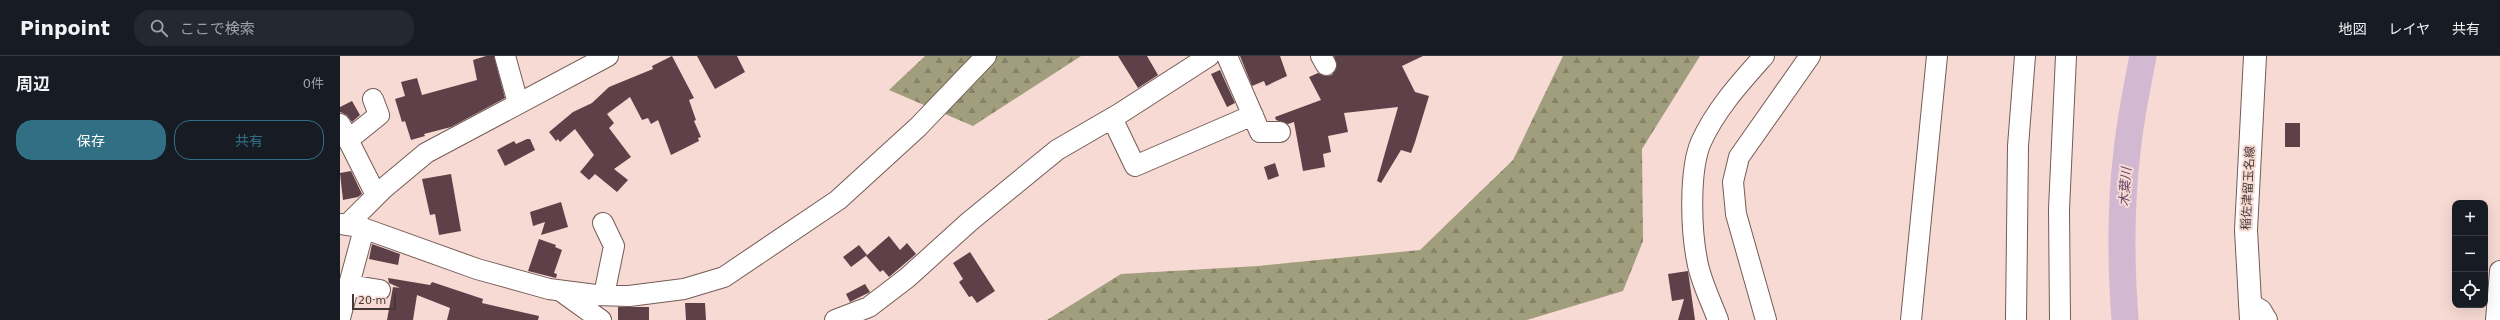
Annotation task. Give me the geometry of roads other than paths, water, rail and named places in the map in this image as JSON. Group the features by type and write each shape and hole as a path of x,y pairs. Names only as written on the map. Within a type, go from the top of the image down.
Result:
{"main road":[{"name":"稲佐津留玉名線","path":"2250,312 2246,230 2255,56"}],"street":[{"path":"505,56 518,103"},
{"path":"340,318 349,285 350,226 376,195 426,153 608,56"},
{"path":"350,226 477,269 559,290 629,296 684,289 724,277 838,200 918,127 986,56"},
{"path":"835,320 869,307 907,278 969,222 1057,150 1112,118 1209,56"},
{"path":"1227,56 1260,132 1280,132"},
{"path":"1718,320 1697,260 1692,192 1695,164 1701,143 1722,105 1764,56"},
{"path":"1766,320 1736,214 1733,182 1739,157 1810,56"},
{"path":"1911,320 1937,56"},
{"path":"2016,320 2018,146 2025,56"},
{"path":"2060,320 2059,209 2066,56"},
{"path":"373,99 379,115 344,132 376,195"},
{"path":"1112,118 1135,166 1253,115"},
{"path":"603,222 614,246 604,295"},
{"path":"2496,320 2500,271"},
{"path":"349,285 380,290"},
{"path":"559,290 601,320"},
{"path":"2250,312 2261,310 2267,320"}],"waterway":[{"name":"木葉川","path":"2125,320 2122,257 2123,194 2130,128 2143,56"}]}
